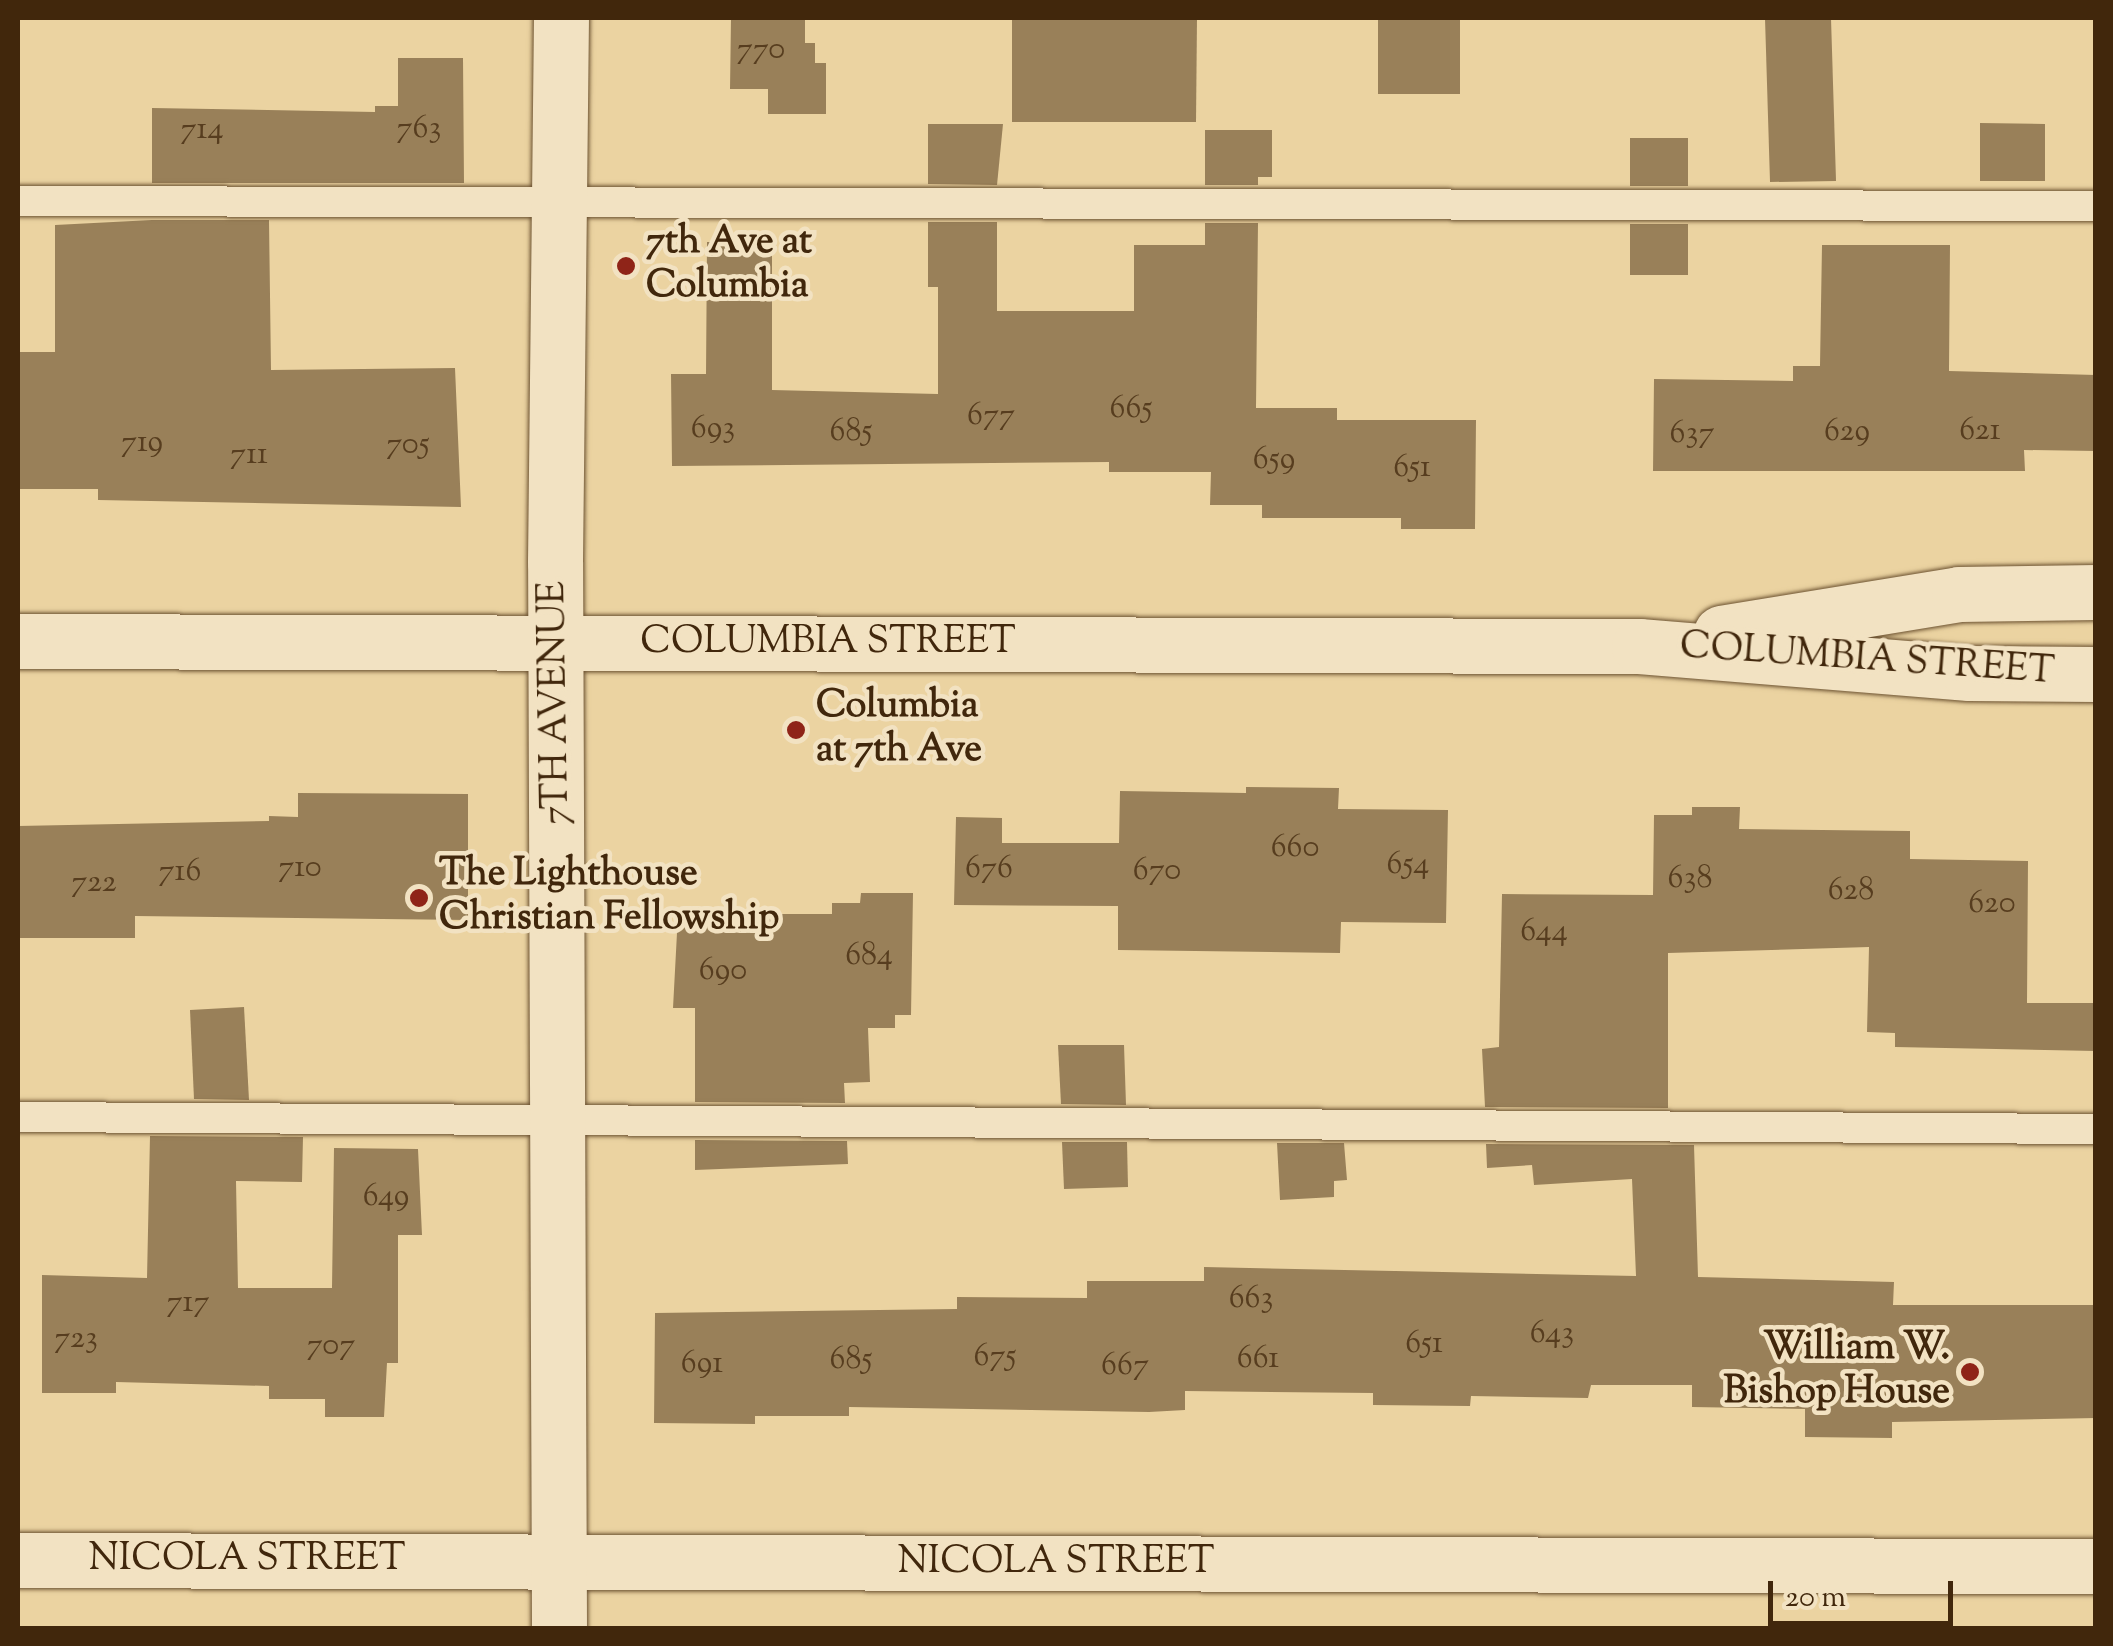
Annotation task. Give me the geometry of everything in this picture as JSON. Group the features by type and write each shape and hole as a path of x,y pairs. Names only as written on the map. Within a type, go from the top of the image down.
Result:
{"street":[{"name":"7TH AVENUE","path":"558,1628 561,1120 555,643 556,201 561,18"},
{"name":"COLUMBIA STREET","path":"1639,646 1959,594 2096,592"},
{"name":"COLUMBIA STREET","path":"18,641 1639,646 1968,673 2096,674"},
{"name":"NICOLA STREET","path":"18,1560 2096,1566"}],"lane":[{"path":"18,200 2096,206"},
{"path":"18,1118 2096,1129"}],"building":[{"path":"731,18 805,18 805,43 815,43 815,63 826,63 826,114 768,114 768,89 730,89"},
{"path":"1012,18 1197,18 1196,122 1012,122"},
{"path":"1378,18 1460,18 1460,94 1378,94"},
{"path":"1765,18 1831,18 1836,181 1770,182"},
{"path":"398,58 463,58 464,183 152,183 152,108 375,112 375,106 398,106"},
{"path":"1980,123 2045,124 2045,181 1980,181"},
{"path":"928,124 1003,124 997,185 928,184"},
{"path":"1205,130 1272,130 1272,177 1258,177 1258,185 1205,185"},
{"path":"1630,138 1688,138 1688,186 1630,186"},
{"path":"269,220 271,370 455,368 461,507 98,500 98,489 18,489 18,352 55,352 55,225"},
{"path":"928,222 997,222 997,311 1134,311 1134,245 1205,245 1205,223 1258,223 1256,408 1337,408 1337,420 1476,420 1475,529 1401,529 1401,518 1262,518 1262,505 1210,505 1211,472 1109,472 1109,462 672,466 671,374 706,374 707,242 772,243 772,390 938,394 938,287 928,287"},
{"path":"1630,224 1688,224 1688,275 1630,275"},
{"path":"1822,245 1950,245 1949,371 2096,375 2096,451 2024,450 2025,471 1653,471 1654,379 1793,381 1793,366 1820,366"},
{"path":"1246,787 1339,788 1338,809 1448,810 1446,923 1341,922 1340,953 1118,950 1118,906 954,905 956,817 1002,818 1002,843 1119,843 1120,791 1246,793"},
{"path":"298,793 468,794 468,920 135,916 135,938 18,938 18,826 269,821 269,816 298,817"},
{"path":"1692,807 1740,807 1739,829 1910,831 1910,859 2028,861 2027,1003 2096,1003 2096,1051 1895,1047 1895,1033 1867,1032 1869,947 1668,953 1668,1108 1485,1107 1482,1049 1499,1047 1502,894 1653,895 1654,815 1692,815"},
{"path":"861,893 913,893 911,1015 895,1015 895,1028 868,1028 870,1082 844,1083 845,1103 695,1102 695,1008 673,1008 678,914 832,914 832,903 860,903"},
{"path":"244,1007 249,1100 194,1099 190,1010"},
{"path":"1058,1045 1124,1045 1126,1105 1061,1104"},
{"path":"150,1136 303,1137 302,1182 236,1181 238,1288 332,1288 334,1148 418,1149 422,1235 398,1235 398,1363 387,1363 384,1417 325,1417 325,1399 269,1399 269,1386 116,1382 116,1393 42,1393 42,1275 147,1278"},
{"path":"695,1140 847,1141 848,1164 695,1170"},
{"path":"1062,1142 1127,1142 1128,1187 1064,1189"},
{"path":"1277,1143 1344,1143 1347,1180 1334,1181 1334,1197 1280,1200"},
{"path":"1486,1144 1694,1145 1698,1277 1894,1282 1893,1305 2096,1305 2096,1418 1892,1422 1892,1438 1805,1437 1805,1409 1692,1407 1692,1385 1591,1385 1588,1398 1471,1396 1470,1406 1373,1405 1373,1393 1185,1391 1185,1410 849,1407 849,1416 755,1416 755,1424 654,1423 655,1313 957,1309 957,1297 1087,1298 1087,1281 1204,1281 1204,1267 1636,1276 1632,1179 1534,1185 1532,1165 1487,1168"}],"place":[{"name":"7th Ave at Columbia","path":"626,266"},
{"name":"Columbia at 7th Ave","path":"796,730"},
{"name":"The Lighthouse Christian Fellowship","path":"419,898"},
{"name":"William W. Bishop House","path":"1970,1372"}]}
